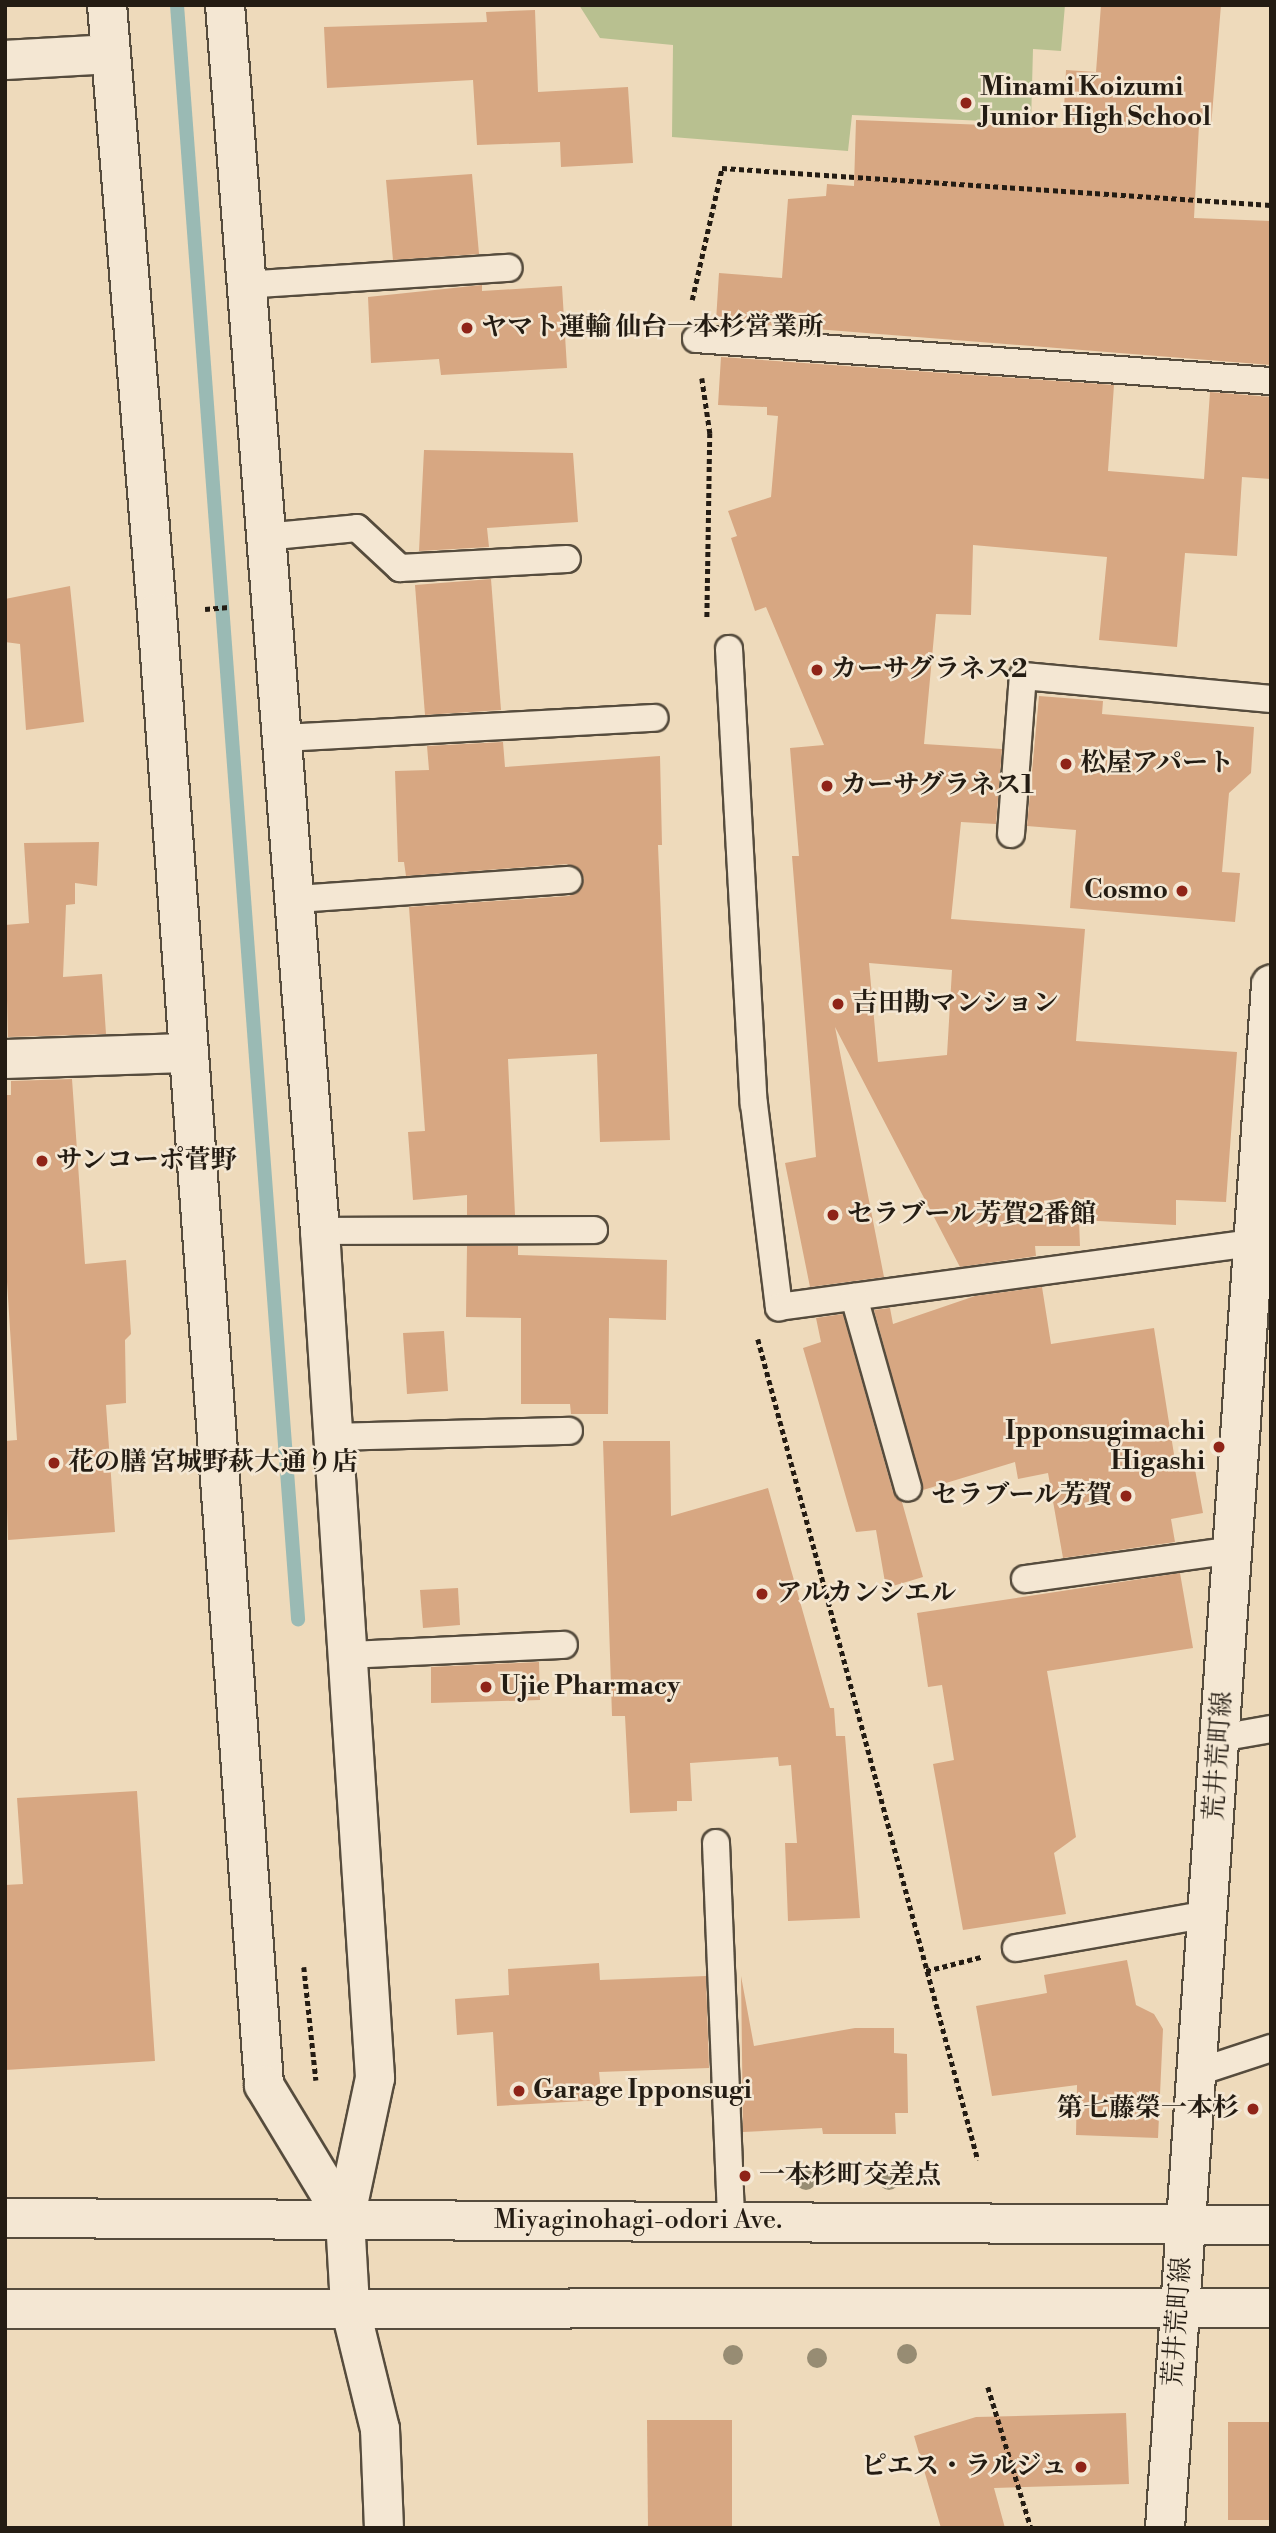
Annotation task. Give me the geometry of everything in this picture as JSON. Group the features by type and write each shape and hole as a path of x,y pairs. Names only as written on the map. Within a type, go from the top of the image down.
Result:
{"street":[{"path":"107,5 264,2085 345,2219"},
{"path":"225,5 264,537 296,899 375,2078 345,2219 350,2307 380,2429 384,2528"},
{"path":"5,60 111,54"},
{"name":"荒井荒町線","path":"1165,2528 1253,1243 1264,1189 1271,985"},
{"path":"5,1059 188,1053"},
{"name":"Miyaginohagi-odori Ave.","path":"5,2218 1271,2225"},
{"path":"5,2309 1271,2308"}],"lane":[{"path":"244,285 508,268"},
{"path":"696,339 1271,381"},
{"path":"264,537 357,528 400,568 567,559"},
{"path":"729,649 754,1104 779,1307 1253,1243"},
{"path":"1011,834 1023,676 1271,699"},
{"path":"282,738 654,718"},
{"path":"296,899 568,880"},
{"path":"320,1231 594,1230"},
{"path":"854,1297 908,1488"},
{"path":"334,1437 569,1431"},
{"path":"1025,1579 1233,1550"},
{"path":"348,1655 564,1645"},
{"path":"1220,1738 1271,1729"},
{"path":"716,1843 731,2221"},
{"path":"1016,1948 1208,1914"},
{"path":"1195,2073 1271,2048"}],"path":[{"path":"696,339 692,299 722,168 1271,205"},
{"path":"926,1971 1016,1948"},
{"path":"988,2387 1031,2528"}],"green space":[{"path":"579,5 1065,5 1061,51 1033,49 1031,123 852,115 848,151 672,137 673,45 600,38"}],"building":[{"path":"1101,5 1221,5 1211,127 1199,125 1194,218 1271,221 1271,365 716,321 719,273 782,278 788,199 826,196 827,184 854,186 856,120 1063,128 1066,70 1096,72"},
{"path":"535,10 538,92 628,87 633,163 561,167 560,142 477,145 473,80 327,88 324,27 487,22 486,12"},
{"path":"472,174 479,254 393,260 386,180"},
{"name":"ヤマト運輸 仙台一本杉営業所","path":"482,285 482,291 562,286 567,368 441,375 439,359 371,363 368,297"},
{"path":"721,357 1114,385 1108,471 1204,479 1210,392 1271,397 1271,479 1242,477 1237,556 1185,553 1177,647 1099,640 1107,557 973,545 971,615 936,614 924,744 1002,749 996,824 961,822 951,919 1085,929 1076,1041 1237,1052 1226,1202 1176,1200 1176,1225 1079,1220 1080,1246 1035,1246 1036,1256 960,1267 835,1027 884,1277 810,1287 785,1163 816,1157 792,856 799,856 790,748 824,745 766,607 755,611 731,538 737,536 728,511 771,497 778,416 767,415 767,407 718,405","holes":["869,963 952,970 947,1055 878,1062"]},
{"path":"424,450 573,453 578,522 487,528 489,547 419,551"},
{"path":"491,579 501,710 425,715 415,585"},
{"path":"70,586 84,722 26,730 20,644 5,642 5,599"},
{"path":"1039,696 1103,701 1102,714 1254,727 1251,773 1229,793 1222,872 1240,873 1235,922 1070,908 1076,830 1027,826"},
{"path":"503,742 505,767 660,756 662,845 658,845 670,1140 600,1142 597,1054 508,1059 515,1215 467,1215 467,1195 413,1200 408,1132 425,1131 409,907 569,896 582,887 584,878 567,864 406,876 404,862 398,862 395,771 429,770 427,746"},
{"path":"99,842 97,886 75,883 75,904 66,905 63,977 102,974 106,1034 8,1037 5,925 29,923 24,843"},
{"path":"72,1079 85,1264 126,1260 131,1334 125,1340 126,1403 106,1405 115,1532 8,1540 5,1441 17,1440 6,1266 5,1095 11,1095 11,1081"},
{"path":"467,1246 518,1246 518,1255 667,1260 666,1320 609,1318 608,1414 571,1414 570,1404 521,1404 521,1318 466,1317"},
{"path":"1042,1287 1051,1344 1154,1328 1176,1467 1194,1464 1203,1513 1171,1519 1175,1542 1063,1558 1048,1473 1018,1479 1015,1462 923,1490 874,1310 890,1308 893,1324 975,1296"},
{"path":"843,1314 893,1492 902,1502 923,1577 886,1588 876,1530 856,1532 803,1348 821,1342 816,1318"},
{"path":"444,1331 448,1391 407,1394 403,1333"},
{"path":"603,1441 670,1441 671,1516 768,1488 830,1708 834,1708 836,1736 845,1736 860,1918 788,1921 785,1843 797,1843 791,1765 779,1766 778,1757 690,1763 692,1801 677,1801 677,1811 630,1813 625,1716 612,1716"},
{"path":"1180,1573 1193,1648 1047,1671 1076,1837 1054,1853 1066,1914 963,1930 933,1764 954,1760 942,1685 928,1687 917,1613"},
{"path":"458,1588 460,1625 423,1628 420,1590"},
{"path":"539,1662 540,1700 431,1703 431,1667"},
{"path":"137,1791 155,2061 5,2070 5,1885 23,1884 17,1798"},
{"path":"1127,1960 1136,2005 1154,2014 1163,2029 1158,2138 1076,2135 1077,2085 992,2096 976,2006 1047,1993 1044,1975"},
{"path":"599,1963 600,1980 706,1976 709,2068 599,2072 602,2100 497,2106 493,2032 457,2035 455,1999 509,1995 508,1969"},
{"path":"741,1976 754,2046 855,2028 894,2028 894,2053 907,2054 908,2113 895,2113 896,2134 823,2134 822,2128 743,2132"},
{"path":"1126,2413 1129,2484 994,2488 1005,2528 941,2528 914,2436 976,2417"},
{"path":"647,2420 732,2420 732,2528 648,2528"},
{"path":"1228,2422 1271,2422 1271,2520 1228,2520"}],"waterway":[{"path":"177,5 298,1619"}],"place":[{"name":"Minami Koizumi Junior High School","path":"966,103"},
{"name":"ヤマト運輸 仙台一本杉営業所","path":"467,328"},
{"name":"カーサグラネス2","path":"817,670"},
{"name":"松屋アパート","path":"1066,764"},
{"name":"カーサグラネス1","path":"827,786"},
{"name":"Cosmo","path":"1182,891"},
{"name":"吉田勘マンション","path":"838,1004"},
{"name":"サンコーポ菅野","path":"42,1161"},
{"name":"セラブール芳賀2番館","path":"833,1215"},
{"name":"Ipponsugimachi Higashi","path":"1219,1447"},
{"name":"花の膳 宮城野萩大通り店","path":"54,1463"},
{"name":"セラブール芳賀","path":"1126,1496"},
{"name":"アルカンシエル","path":"762,1594"},
{"name":"Ujie Pharmacy","path":"486,1687"},
{"name":"Garage Ipponsugi","path":"519,2091"},
{"name":"第七藤榮一本杉","path":"1253,2109"},
{"name":"一本杉町交差点","path":"745,2176"},
{"name":"ピエス・ラルジュ","path":"1081,2467"}]}
